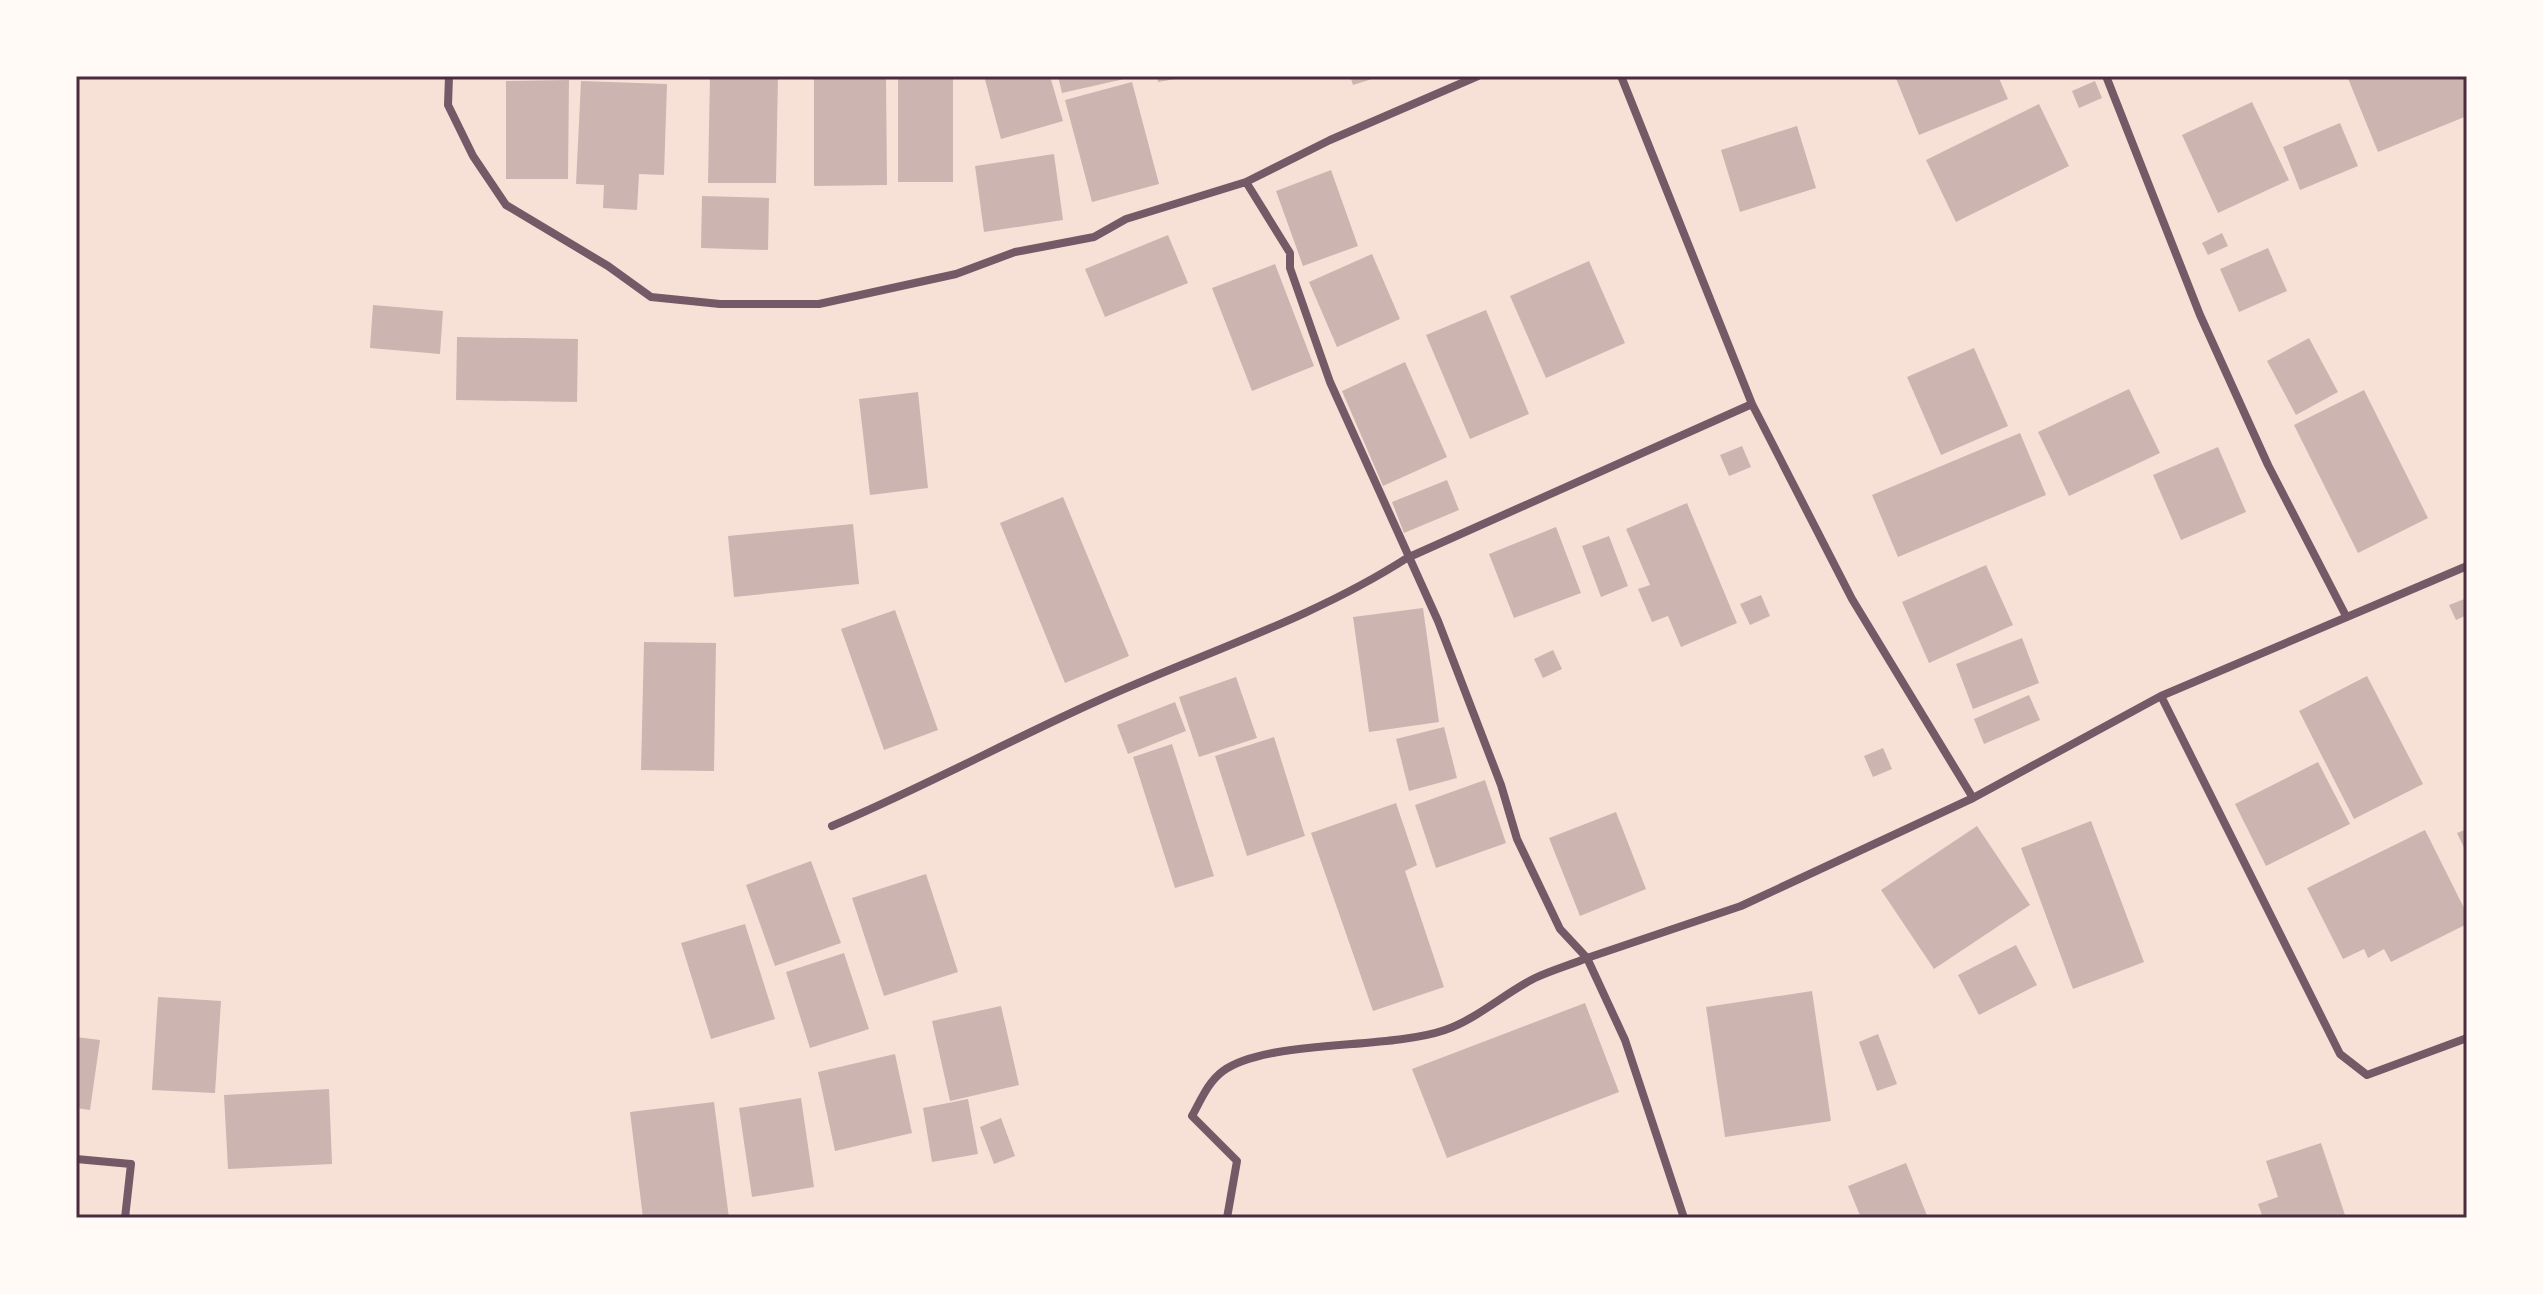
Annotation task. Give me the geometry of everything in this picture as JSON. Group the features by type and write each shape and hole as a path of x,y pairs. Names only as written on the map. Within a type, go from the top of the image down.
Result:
{"street":[{"path":"449,76 448,105 473,156 506,205 608,266 651,297 720,304 834,301 956,274 1015,252 1094,237 1126,219 1246,182 1330,140 1478,76"},
{"path":"1621,76 1752,404 1852,599 1973,798"},
{"path":"2106,76 2200,315 2268,465 2346,616"},
{"path":"1246,182 1290,253 1290,268 1330,382 1438,621 1501,785 1517,839 1560,929 1587,958 1625,1040 1684,1218"},
{"path":"832,826 905,795 1096,701 1206,656 1363,583 1407,558 1752,404"},
{"path":"1227,1218 1237,1161 1192,1116 1208,1087 1223,1071 1247,1059 1332,1046 1394,1042 1447,1030 1536,978 1741,906 1973,798 2161,696 2467,566"},
{"path":"2161,696 2340,1054 2367,1075 2467,1038"},
{"path":"76,1159 131,1164 125,1218"}],"building":[{"path":"710,76 778,76 776,183 708,183"},
{"path":"984,76 1050,76 1063,121 1001,139"},
{"path":"1058,76 1133,76 1133,77 1062,93"},
{"path":"1157,76 1181,76 1181,78 1158,82"},
{"path":"1350,76 1378,76 1378,77 1353,85"},
{"path":"1895,76 1998,76 2008,99 1919,135"},
{"path":"2347,76 2467,76 2467,116 2378,152"},
{"path":"898,77 953,77 953,182 898,182"},
{"path":"886,78 887,185 814,186 814,79"},
{"path":"569,80 568,179 506,179 506,81"},
{"path":"581,81 667,84 664,175 639,174 637,210 603,208 604,185 576,184"},
{"path":"2095,81 2102,98 2079,108 2072,91"},
{"path":"1132,82 1159,184 1092,202 1065,100"},
{"path":"2252,102 2289,180 2218,213 2182,135"},
{"path":"2039,104 2069,166 1956,222 1926,160"},
{"path":"2340,123 2358,166 2300,190 2283,147"},
{"path":"1797,126 1816,188 1740,212 1721,150"},
{"path":"1054,154 1063,220 984,232 975,166"},
{"path":"1331,170 1358,246 1303,266 1276,191"},
{"path":"702,196 769,198 768,250 701,248"},
{"path":"2222,233 2228,246 2208,255 2202,243"},
{"path":"1168,235 1188,283 1105,317 1085,269"},
{"path":"2268,248 2287,291 2239,312 2220,269"},
{"path":"1372,254 1400,319 1337,347 1309,282"},
{"path":"1589,261 1625,343 1546,378 1510,296"},
{"path":"1275,264 1314,366 1252,391 1212,288"},
{"path":"373,305 443,311 440,354 370,348"},
{"path":"1486,310 1529,414 1470,439 1426,335"},
{"path":"457,337 578,339 577,402 456,400"},
{"path":"2309,338 2338,392 2296,415 2267,361"},
{"path":"1974,348 2008,426 1941,455 1907,377"},
{"path":"1405,362 1447,457 1383,486 1342,391"},
{"path":"2129,389 2160,453 2069,496 2038,432"},
{"path":"2364,390 2428,518 2358,553 2294,425"},
{"path":"918,392 928,488 870,495 859,399"},
{"path":"2020,433 2046,495 1898,557 1872,495"},
{"path":"1742,446 1751,467 1729,476 1720,455"},
{"path":"2218,447 2246,512 2181,540 2153,475"},
{"path":"1447,480 1459,510 1404,533 1392,502"},
{"path":"1063,497 1129,656 1065,683 1000,523"},
{"path":"1687,503 1737,623 1681,647 1668,616 1652,622 1638,589 1650,585 1626,529"},
{"path":"853,524 859,584 734,597 728,536"},
{"path":"1556,527 1581,593 1514,618 1489,554"},
{"path":"1609,536 1628,586 1601,597 1582,546"},
{"path":"1986,565 2013,625 1929,663 1902,602"},
{"path":"1761,595 1770,616 1750,625 1740,604"},
{"path":"2467,598 2467,615 2456,620 2449,605"},
{"path":"1423,608 1439,722 1369,732 1353,617"},
{"path":"895,610 938,730 884,750 841,629"},
{"path":"2022,638 2039,683 1973,709 1956,664"},
{"path":"644,642 716,643 714,771 641,770"},
{"path":"1553,650 1562,669 1543,678 1534,659"},
{"path":"2367,676 2423,784 2354,819 2299,711"},
{"path":"1236,677 1257,738 1199,757 1179,697"},
{"path":"2029,695 2040,720 1984,744 1974,719"},
{"path":"1175,702 1186,731 1128,754 1117,725"},
{"path":"1444,727 1457,778 1409,791 1396,739"},
{"path":"1274,737 1305,836 1247,856 1215,756"},
{"path":"1172,744 1214,876 1175,888 1133,757"},
{"path":"1883,748 1892,769 1873,777 1864,756"},
{"path":"2318,762 2350,824 2266,866 2235,804"},
{"path":"1485,780 1506,843 1436,868 1415,805"},
{"path":"1396,803 1417,865 1405,871 1444,987 1373,1011 1311,833"},
{"path":"1616,812 1646,889 1580,916 1549,838"},
{"path":"2091,821 2144,962 2073,989 2021,848"},
{"path":"1977,826 2030,905 1934,969 1881,890"},
{"path":"2467,829 2467,854 2457,833"},
{"path":"2425,830 2467,914 2467,924 2391,962 2384,949 2368,958 2364,949 2343,959 2307,888"},
{"path":"811,861 841,943 775,966 746,885"},
{"path":"926,874 958,972 884,996 852,898"},
{"path":"745,924 775,1019 711,1039 681,943"},
{"path":"2016,945 2037,985 1979,1015 1958,975"},
{"path":"844,953 869,1029 810,1048 786,972"},
{"path":"1812,991 1831,1121 1725,1137 1706,1007"},
{"path":"158,997 221,1001 215,1093 152,1090"},
{"path":"1585,1003 1619,1092 1447,1158 1412,1069"},
{"path":"1001,1006 1019,1085 950,1101 932,1021"},
{"path":"1878,1034 1897,1084 1877,1091 1859,1042"},
{"path":"76,1037 100,1040 90,1110 76,1108"},
{"path":"895,1054 912,1133 835,1151 818,1072"},
{"path":"329,1089 332,1164 228,1169 224,1095"},
{"path":"801,1098 814,1187 752,1197 739,1108"},
{"path":"968,1099 978,1154 932,1162 923,1108"},
{"path":"714,1102 729,1218 643,1218 630,1112"},
{"path":"1001,1118 1015,1156 994,1164 980,1127"},
{"path":"2321,1143 2346,1218 2263,1218 2258,1204 2278,1197 2266,1161"},
{"path":"1906,1163 1928,1218 1861,1218 1848,1186"}]}
